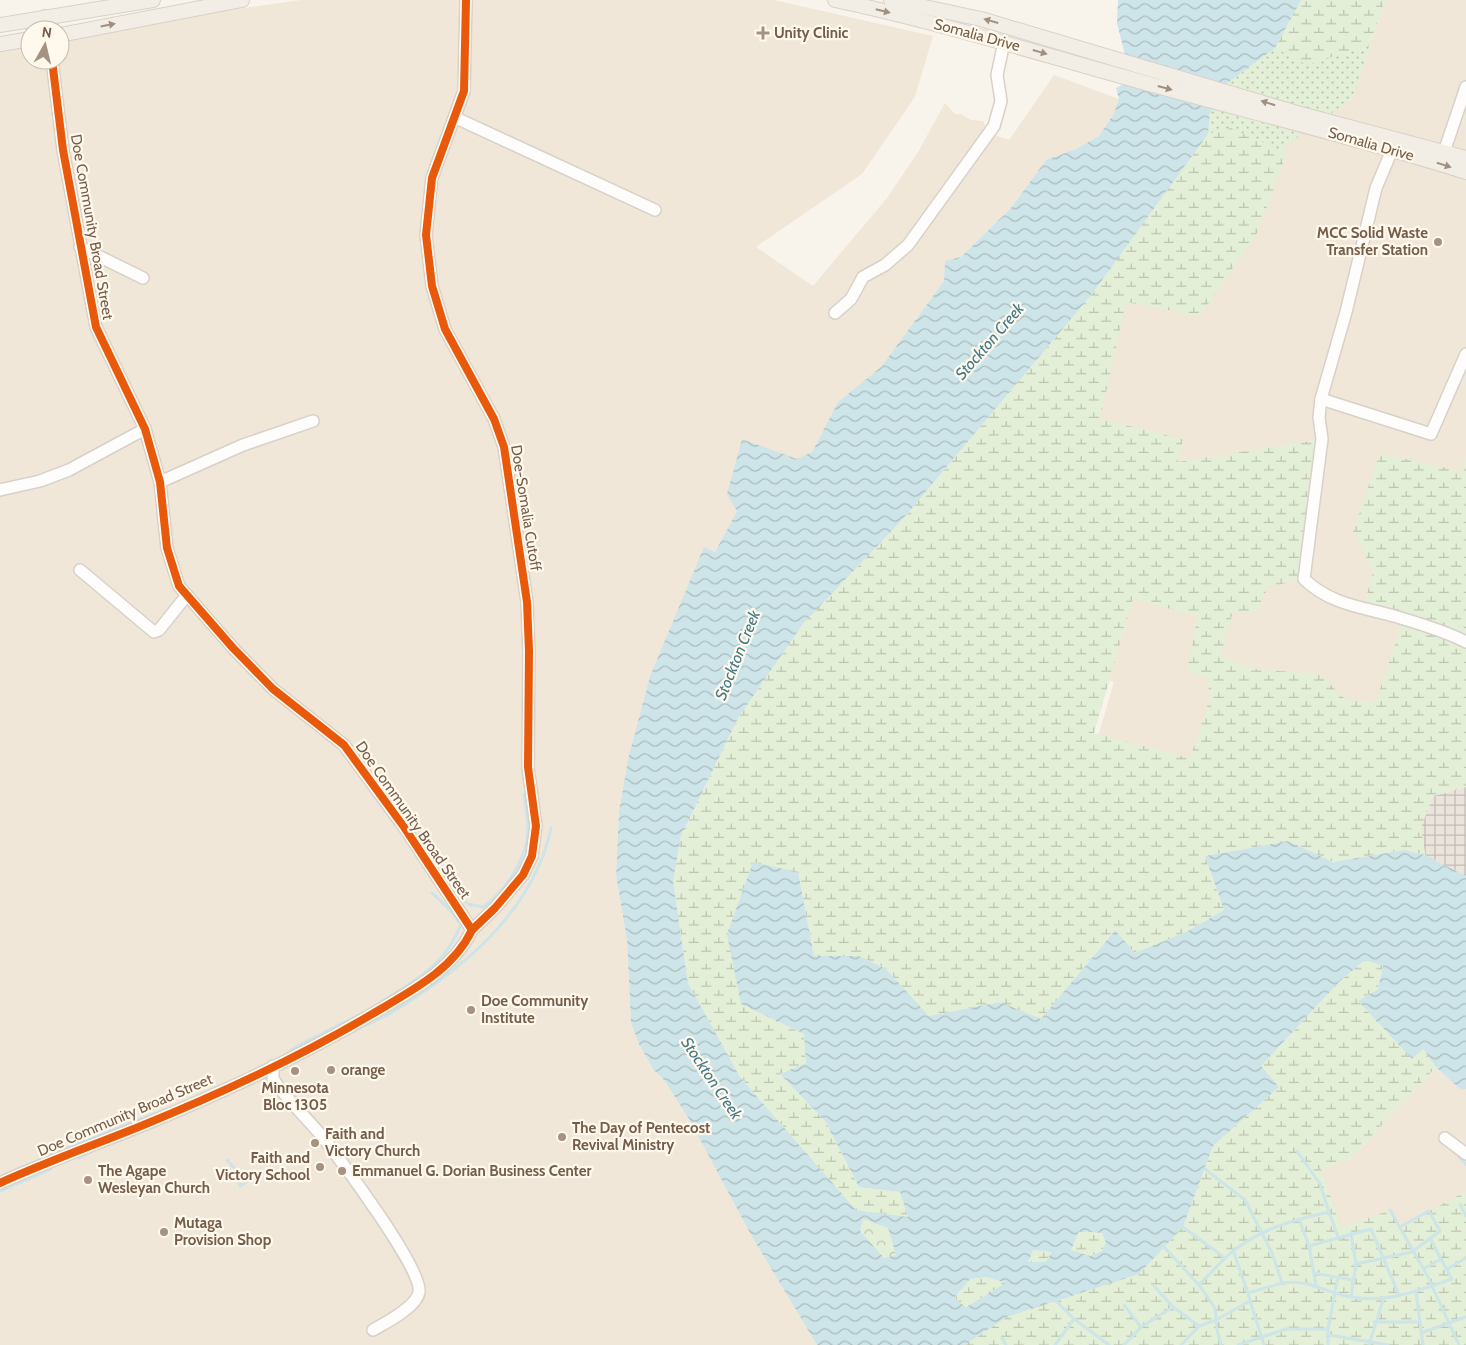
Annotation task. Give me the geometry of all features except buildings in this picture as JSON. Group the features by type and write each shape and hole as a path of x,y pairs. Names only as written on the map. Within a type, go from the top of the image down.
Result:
{"main road":[{"path":"60,20 153,0"},
{"path":"70,33 242,0"},
{"name":"Somalia Drive","path":"835,0 910,7 981,19 1122,59 1246,103 1466,172"},
{"name":"Somalia Drive","path":"892,0 1004,42 1118,74 1340,125 1466,158"},
{"path":"0,25 20,24"},
{"path":"0,44 20,41"}],"street":[{"name":"Doe-Somalia Cutoff","path":"466,0 464,91 456,118 432,178 426,235 432,286 445,329 494,419 504,447 527,602 529,651 528,767 536,826 532,856 523,875 495,908 472,930"},
{"path":"835,313 851,299 863,277 885,265 908,245 994,126 1001,101 997,75 1004,42"},
{"name":"Doe Community Broad Street","path":"0,1183 51,1160 141,1126 273,1066 348,1029 427,981 457,954 472,930 404,827 344,745 273,689 233,648 179,586 171,564 160,482 145,429 96,327 63,150 53,70"},
{"path":"1444,152 1466,87"},
{"path":"456,118 655,210"},
{"path":"1392,150 1376,188 1346,312 1321,399 1319,417 1322,439 1304,578 1318,592 1363,610 1403,618 1466,642"},
{"path":"80,247 143,278"},
{"path":"1321,399 1431,434 1466,354"},
{"path":"160,482 243,445 313,421"},
{"path":"0,490 40,481 69,470 145,429"},
{"path":"80,570 154,632 159,630 188,595"},
{"path":"273,1066 273,1079 324,1140 353,1179 409,1262 419,1288 416,1300 403,1311 373,1330"},
{"path":"1445,1138 1464,1152"}],"shaded area":[{"path":"301,0 774,0 933,36 915,97 862,174 756,247 813,286 887,198 918,152 945,103 955,114 961,114 971,120 983,121 989,133 1009,140 1054,75 1119,99 1113,115 1099,136 1076,149 1046,160 1011,208 961,257 945,262 944,281 881,367 838,402 812,452 797,460 742,439 737,511 715,552 704,548 650,676 628,759 619,812 616,875 627,940 631,1023 639,1044 653,1069 664,1080 689,1119 751,1235 817,1345 0,1345 0,47 20,43 20,70 70,70 70,34"},
{"path":"1385,0 1466,0 1466,633 1276,789 1086,765 1099,733 1114,682 1014,648 1126,302 1273,141 1353,98"},
{"path":"1466,787 1466,876 1425,855 1421,827 1433,796"},
{"path":"1436,1067 1461,1090 1466,1089 1466,1345 965,1345 1139,1273 1321,1169 1350,1159"}],"green space":[{"path":"1301,0 1385,0 1353,98 1284,147 1266,195 1230,128 1208,134 1210,113 1222,87 1275,48"},
{"path":"1301,0 1385,0 1370,45 1307,65 1275,48"},
{"path":"1231,128 1287,153 1257,233 1200,316 1126,302 1100,419 1183,439 1178,462 1322,439 1304,579 1268,587 1257,612 1233,611 1221,656 1254,669 1320,674 1346,700 1376,702 1403,619 1363,610 1373,571 1353,531 1380,453 1460,471 1466,458 1466,787 1433,796 1421,827 1425,855 1404,850 1333,862 1288,841 1205,856 1224,910 1186,932 1134,954 1114,930 1041,1020 1000,1002 929,1016 886,969 859,956 814,956 798,872 741,1004 804,1034 806,1063 780,1074 825,1121 859,1187 900,1192 908,1217 856,1210 740,1077 688,983 673,881 681,836 738,718 803,624 902,520 1092,294 1208,134","holes":["1133,599 1198,616 1187,671 1208,679 1209,701 1190,758 1094,733"]},
{"path":"1365,960 1383,965 1378,989 1358,1001 1412,1059 1423,1049 1436,1067 1350,1159 1321,1169 1341,1228 1390,1210 1401,1227 1466,1191 1466,1345 965,1345 1007,1317 1139,1273 1183,1227 1213,1146 1279,1087 1260,1067 1340,981"},
{"path":"863,1219 888,1228 896,1255 884,1258 859,1231"},
{"path":"1079,1231 1102,1233 1106,1243 1102,1251 1090,1256 1071,1250"},
{"path":"1032,1250 1051,1252 1046,1262 1028,1262"},
{"path":"987,1277 1007,1283 965,1307 954,1298 970,1279"}],"water":[{"name":"Stockton Creek","path":"1118,0 1301,0 1275,48 1222,87 1210,113 1208,134 1092,294 902,520 803,624 738,718 681,836 673,881 688,983 740,1077 856,1210 908,1217 900,1192 859,1187 825,1121 780,1074 806,1063 804,1034 741,1004 727,934 753,862 798,872 814,956 859,956 886,969 929,1016 1000,1002 1041,1019 1115,930 1135,953 1186,932 1224,910 1205,856 1288,841 1333,862 1404,850 1425,855 1466,876 1466,1089 1461,1090 1436,1067 1423,1049 1412,1059 1358,1001 1378,989 1383,966 1365,960 1340,981 1261,1066 1279,1087 1213,1146 1183,1227 1139,1274 1007,1317 965,1345 817,1345 751,1235 689,1119 664,1080 653,1069 639,1044 631,1023 627,940 616,875 619,812 628,759 650,676 704,547 715,552 737,511 727,494 742,439 797,459 812,452 838,402 881,367 944,281 945,261 961,257 1011,208 1046,160 1076,149 1099,136 1113,115 1119,99 1116,88 1124,84 1127,63 1117,23","holes":["863,1219 888,1228 896,1255 884,1258 860,1231","1079,1231 1102,1233 1106,1243 1102,1251 1090,1256 1071,1250","1033,1250 1051,1252 1046,1262 1028,1262","987,1277 1006,1283 966,1307 954,1298 970,1279"]}],"waterway":[{"path":"456,893 468,904 483,907 499,893 514,873 520,863 527,841 528,822 524,795"},
{"path":"386,1016 439,981 465,961 510,914 528,888 542,859 551,828"},
{"path":"375,1006 426,972 446,952 454,939 461,924 451,911 432,893"},
{"path":"279,1059 299,1045 367,1011"},
{"path":"350,1033 387,1015"},
{"path":"249,1073 266,1064"},
{"path":"181,1103 239,1077"},
{"path":"191,1111 265,1077"},
{"path":"0,1177 87,1139 173,1107"},
{"path":"141,1132 160,1124"},
{"path":"115,1142 133,1135"},
{"path":"79,1158 93,1151"},
{"path":"1225,1258 1260,1234 1287,1223 1329,1212 1320,1184 1297,1151"},
{"path":"1462,1152 1459,1157 1466,1164"},
{"path":"227,1160 235,1169 240,1186 254,1177"},
{"path":"0,1191 51,1169"},
{"path":"1181,1345 1199,1326 1216,1320 1250,1301 1248,1293 1282,1283 1272,1253 1245,1200 1205,1169"},
{"path":"1460,1204 1466,1216"},
{"path":"1390,1210 1428,1277 1459,1345"},
{"path":"1356,1264 1412,1252 1440,1231 1429,1211 1400,1227"},
{"path":"1329,1212 1338,1237"},
{"path":"1299,1219 1309,1246 1316,1285"},
{"path":"1183,1227 1225,1258 1199,1285"},
{"path":"1309,1246 1371,1229 1399,1295"},
{"path":"1351,1233 1356,1264 1351,1297"},
{"path":"1423,1269 1441,1259 1430,1238"},
{"path":"1164,1247 1199,1285 1215,1308 1217,1330 1221,1345"},
{"path":"1233,1250 1248,1293"},
{"path":"1447,1269 1466,1258"},
{"path":"1282,1283 1304,1283 1335,1293 1366,1299 1395,1296 1452,1279 1441,1259"},
{"path":"1314,1273 1353,1280"},
{"path":"1328,1345 1328,1329 1338,1277"},
{"path":"1154,1286 1173,1307"},
{"path":"1416,1292 1423,1345"},
{"path":"1369,1345 1383,1300"},
{"path":"1056,1301 1074,1319 1109,1345"},
{"path":"1250,1301 1264,1345"},
{"path":"1124,1305 1141,1327"},
{"path":"1124,1345 1141,1327 1173,1307 1199,1326"},
{"path":"1421,1333 1466,1317"},
{"path":"1055,1345 1074,1319"},
{"path":"1374,1322 1420,1322"},
{"path":"1238,1345 1286,1329 1328,1329"},
{"path":"1329,1335 1388,1345"},
{"path":"1002,1338 1006,1345"}],"cycle path":[{"path":"466,0 464,91 432,178 426,235 432,286 445,329 494,419 504,447 527,602 529,651 528,767 536,826 532,856 523,875 495,908 472,930"},
{"path":"0,1183 202,1100 351,1027 432,976 455,956 472,930 404,827 344,745 273,689 233,648 179,586 167,548 160,482 145,429 96,327 63,150 53,70"}],"place":[{"name":"Unity Clinic","path":"763,33"},
{"name":"MCC Solid Waste Transfer Station","path":"1438,242"},
{"name":"Doe Community Institute","path":"471,1010"},
{"name":"orange","path":"331,1070"},
{"name":"Minnesota Bloc 1305","path":"295,1071"},
{"name":"The Day of Pentecost Revival Ministry","path":"562,1137"},
{"name":"Faith and Victory Church","path":"315,1143"},
{"name":"Faith and Victory School","path":"320,1167"},
{"name":"Emmanuel G. Dorian Business Center","path":"342,1171"},
{"name":"The Agape Wesleyan Church","path":"88,1180"},
{"name":"Mutaga Provision Shop","path":"164,1232"}]}
